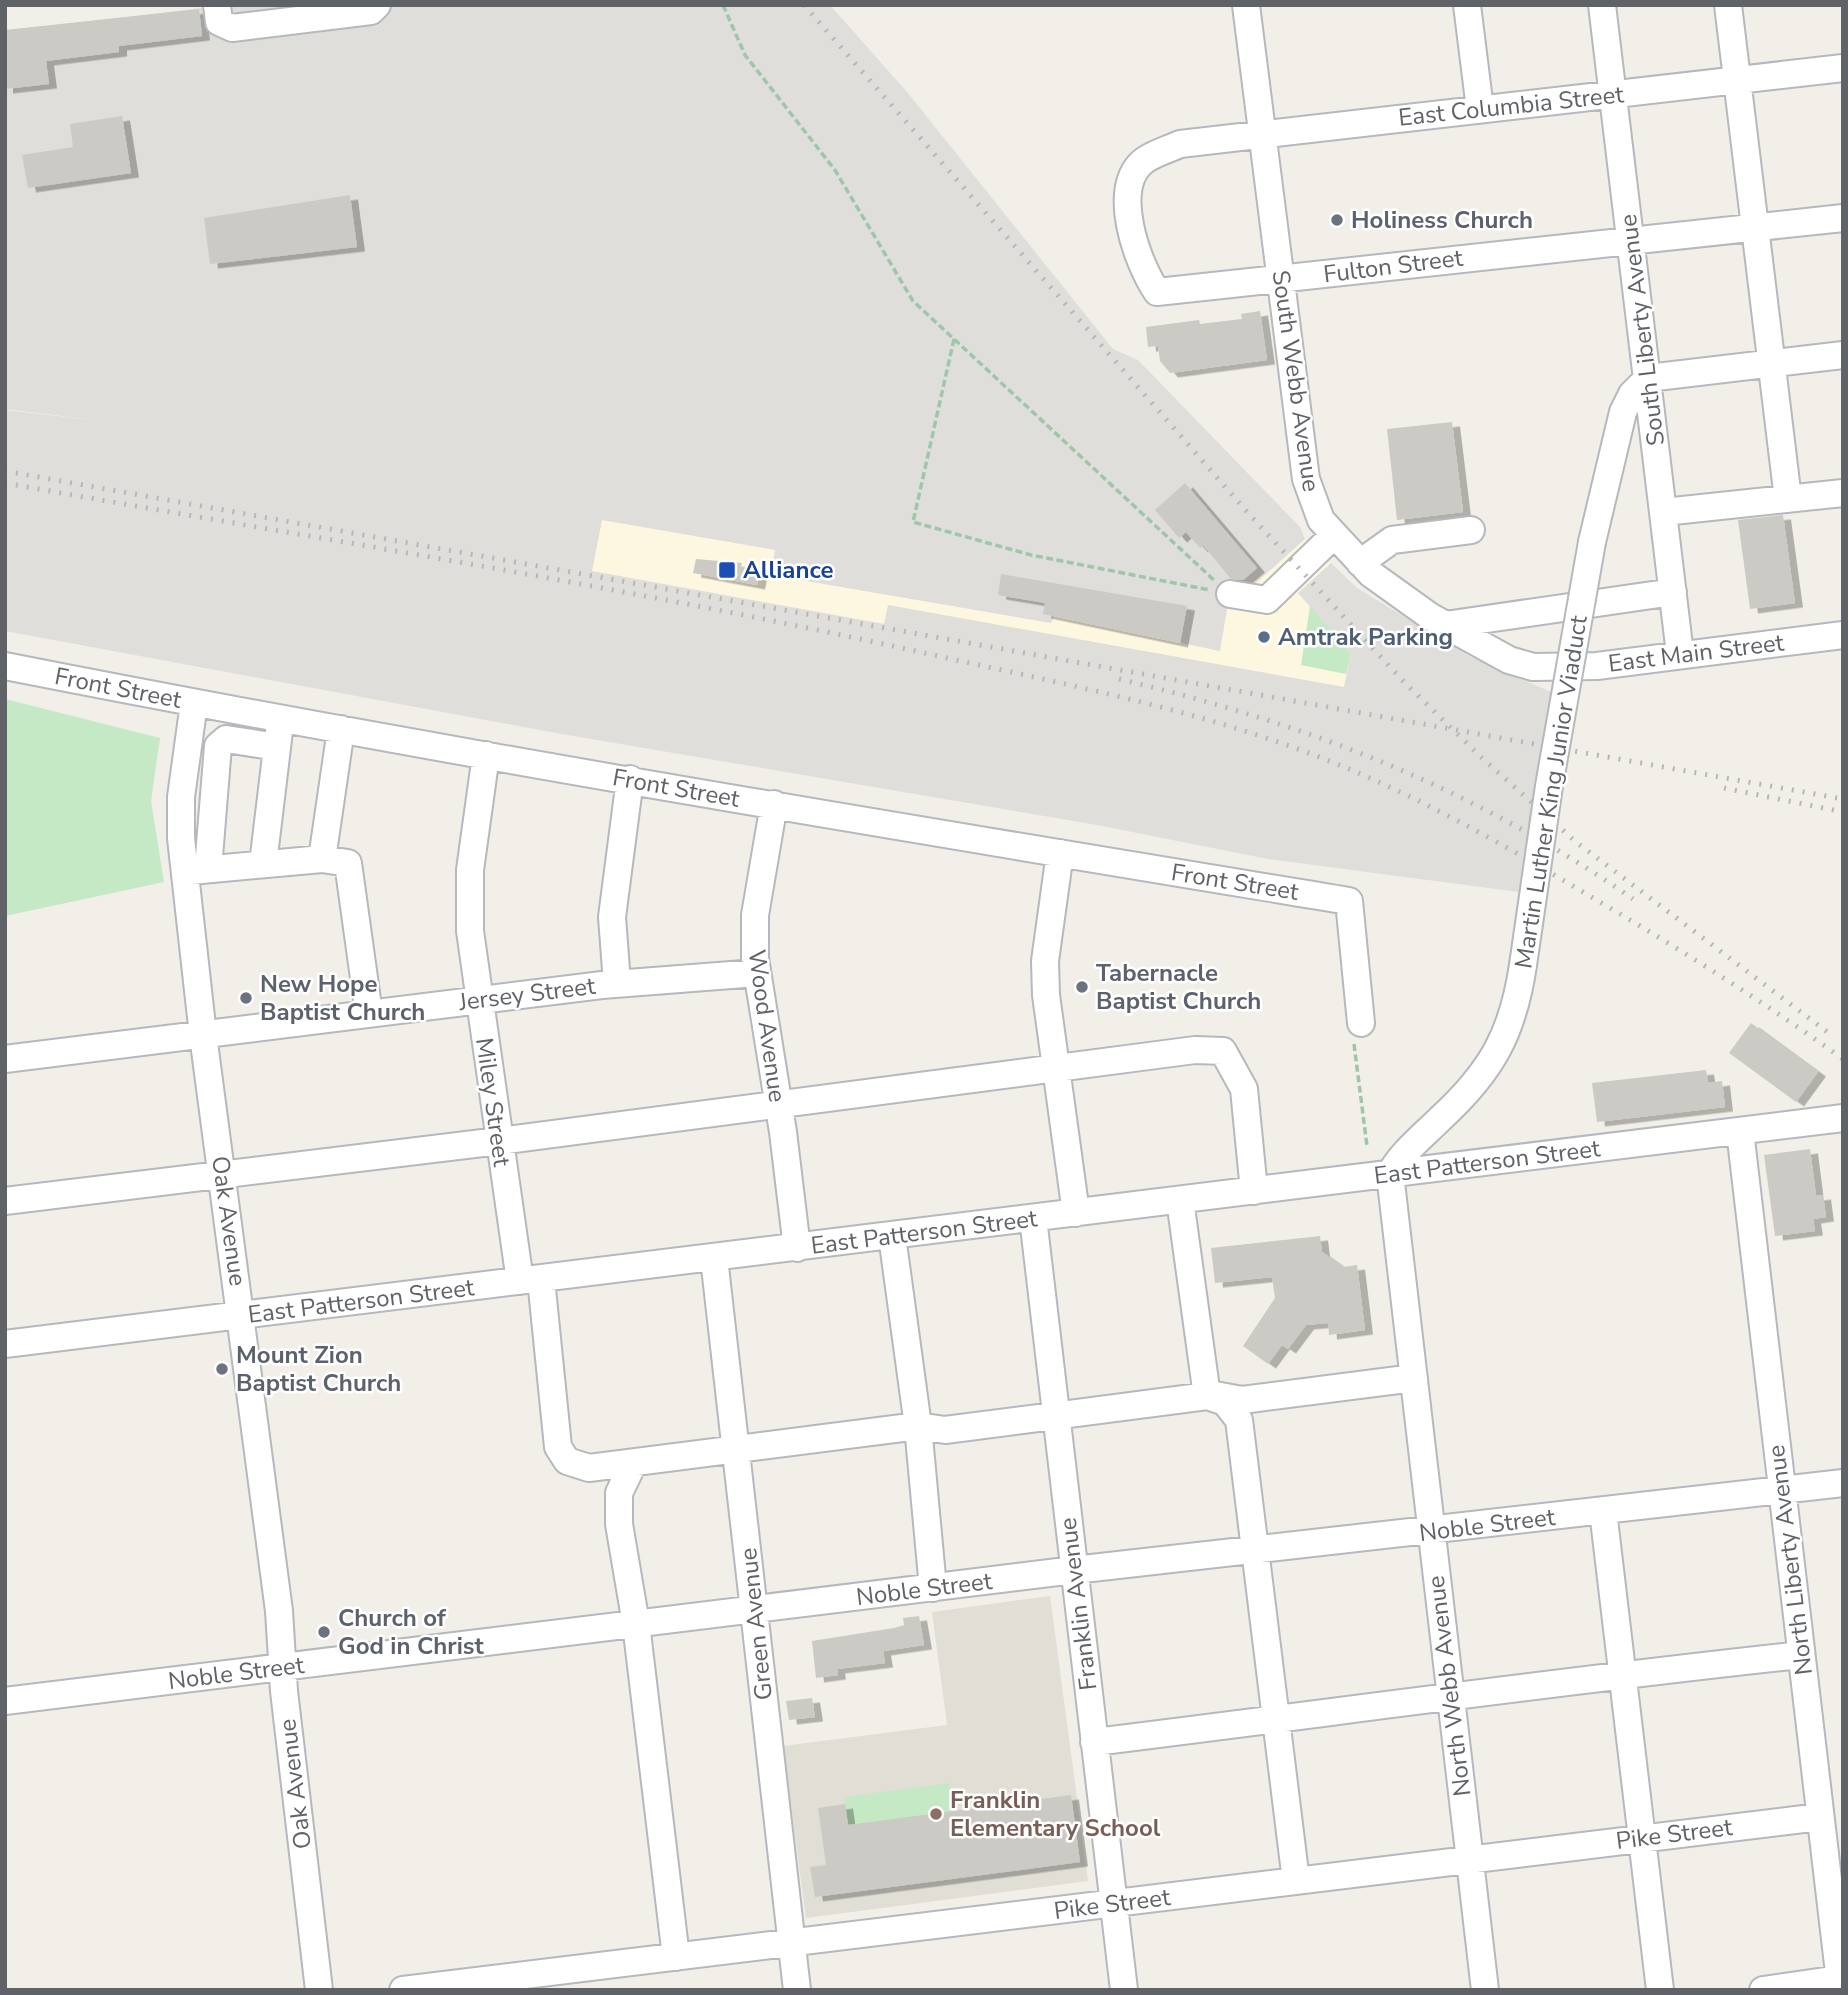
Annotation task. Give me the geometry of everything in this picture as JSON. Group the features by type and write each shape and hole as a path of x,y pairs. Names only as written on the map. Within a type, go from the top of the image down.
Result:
{"street":[{"path":"217,5 219,22 232,28 374,8"},
{"name":"South Webb Avenue","path":"1246,5 1306,479 1314,507 1333,536 1360,563 1445,625 1508,660"},
{"path":"1467,5 1480,109"},
{"name":"South Liberty Avenue","path":"1602,5 1681,654"},
{"path":"1728,5 1757,226 1770,364 1788,499"},
{"name":"East Columbia Street","path":"1157,292 1137,256 1128,209 1129,182 1143,161 1180,144 1843,68"},
{"name":"Fulton Street","path":"1157,292 1630,238 1843,218"},
{"path":"1648,378 1843,355"},
{"name":"Martin Luther King Junior Viaduct","path":"1390,1174 1397,1160 1462,1097 1487,1068 1514,1016 1549,786 1592,542 1623,412 1632,394 1648,378"},
{"path":"1664,512 1843,493"},
{"path":"1360,563 1392,540 1471,530"},
{"path":"1230,594 1267,600 1333,536"},
{"path":"1445,625 1673,592"},
{"name":"East Main Street","path":"1508,660 1533,667 1597,666 1843,635"},
{"name":"Front Street","path":"5,666 194,704 1349,901 1361,1023"},
{"name":"Oak Avenue","path":"194,704 181,797 196,870 203,1035 278,1597 283,1667 319,1990"},
{"path":"263,864 281,719"},
{"path":"322,859 341,729"},
{"path":"277,747 226,739 218,746 196,870 322,859 348,863 369,1014"},
{"name":"Miley Street","path":"486,755 468,901 478,1000 499,1141 531,1280 558,1447 567,1461 589,1468 633,1464 918,1426 945,1430 1216,1396 1242,1401 1414,1378"},
{"path":"617,983 612,917 630,779"},
{"name":"Wood Avenue","path":"774,804 755,915 757,972 797,1248"},
{"path":"1060,853 1045,961 1046,995 1076,1213"},
{"name":"Jersey Street","path":"5,1059 617,983 757,972"},
{"path":"5,1201 499,1141 1195,1050 1223,1051 1244,1089 1254,1191"},
{"name":"East Patterson Street","path":"5,1343 1843,1118"},
{"name":"North Liberty Avenue","path":"1740,1131 1840,1985"},
{"name":"North Webb Avenue","path":"1390,1174 1485,1990"},
{"path":"1180,1200 1216,1396 1225,1402 1239,1420 1296,1881"},
{"name":"Franklin Avenue","path":"1033,1219 1124,1990"},
{"path":"892,1236 918,1426 933,1588"},
{"name":"Green Avenue","path":"714,1258 797,1990"},
{"path":"633,1464 619,1493 619,1524 636,1624 676,1957"},
{"name":"Noble Street","path":"5,1701 1074,1570 1843,1483"},
{"path":"1602,1511 1660,1990"},
{"path":"1094,1742 1622,1674 1801,1655"},
{"name":"Pike Street","path":"403,1990 1821,1817"},
{"path":"1763,1990 1840,1985"}],"path":[{"path":"723,5 745,55 835,170 913,301 1230,594"},
{"path":"954,339 913,522 1031,555 1230,594"},
{"path":"1361,1023 1352,1024 1367,1146"}],"shaded area":[{"path":"226,5 830,5 907,92 1113,349 1138,360 1300,527 1305,539 1227,609 1220,651 1054,616 1051,623 771,575 775,550 602,520 592,571 884,624 888,605 1344,687 1351,654 1298,593 1331,563 1357,588 1469,656 1551,692 1519,892 1268,859 1097,825 556,733 5,631 5,410 110,422 5,409 5,32"},
{"path":"602,520 776,550 772,575 1051,623 1053,616 1219,651 1227,609 1305,539 1331,563 1298,593 1310,606 1302,665 1346,674 1344,687 889,605 885,624 592,571"},
{"name":"Franklin Elementary School","path":"1050,1596 1088,1881 806,1918 783,1746 947,1725 932,1612"}],"green space":[{"path":"1310,606 1351,654 1346,674 1301,665"},
{"path":"5,699 160,738 151,801 164,882 5,916"},
{"path":"950,1783 954,1811 848,1825 844,1797"}],"building":[{"path":"199,9 202,36 119,46 119,52 46,61 49,84 5,89 5,30"},
{"path":"122,116 131,173 28,188 22,155 73,147 70,124"},
{"path":"350,195 357,247 210,264 204,218"},
{"path":"1260,311 1267,360 1170,373 1160,361 1158,346 1148,347 1146,327 1199,320 1200,324 1242,319 1241,314"},
{"path":"1452,422 1463,512 1397,520 1387,429"},
{"path":"1185,483 1257,568 1243,580 1231,579 1203,545 1200,548 1186,532 1179,538 1155,510"},
{"path":"1783,515 1795,603 1750,609 1738,520"},
{"path":"696,559 742,563 741,567 760,571 757,585 693,573"},
{"path":"1001,574 1187,606 1180,643 1043,614 1045,603 998,595"},
{"path":"1751,1023 1818,1072 1796,1102 1729,1053"},
{"path":"1706,1070 1708,1083 1722,1081 1725,1107 1597,1122 1592,1083"},
{"path":"1810,1149 1816,1196 1823,1195 1826,1217 1813,1219 1815,1231 1775,1236 1764,1155"},
{"path":"1320,1236 1322,1252 1343,1267 1357,1265 1365,1330 1329,1335 1328,1323 1306,1325 1288,1349 1282,1345 1268,1364 1243,1346 1275,1298 1272,1277 1215,1283 1211,1248"},
{"path":"919,1616 924,1645 883,1651 885,1663 837,1669 838,1675 816,1678 812,1641 894,1628 904,1625 903,1618"},
{"path":"812,1698 815,1717 789,1720 786,1701"},
{"path":"1071,1795 1080,1862 815,1897 810,1867 826,1865 818,1808 845,1804 848,1825"}],"railway":[{"path":"804,5 1248,513 1403,681 1481,757 1576,842 1830,1034"},
{"path":"5,471 1843,799"},
{"path":"5,483 572,582 798,626 1112,695 1260,736 1381,783 1486,836 1685,954 1843,1059"},
{"path":"1119,679 1256,717 1386,764 1511,824 1572,859 1633,899"},
{"path":"1724,788 1843,812"}],"place":[{"name":"Holiness Church","path":"1337,220"},
{"name":"Alliance","path":"727,570"},
{"name":"Amtrak Parking","path":"1264,637"},
{"name":"Tabernacle Baptist Church","path":"1082,987"},
{"name":"New Hope Baptist Church","path":"246,998"},
{"name":"Mount Zion Baptist Church","path":"222,1369"},
{"name":"Church of God in Christ","path":"324,1632"},
{"name":"Franklin Elementary School","path":"936,1814"}]}
